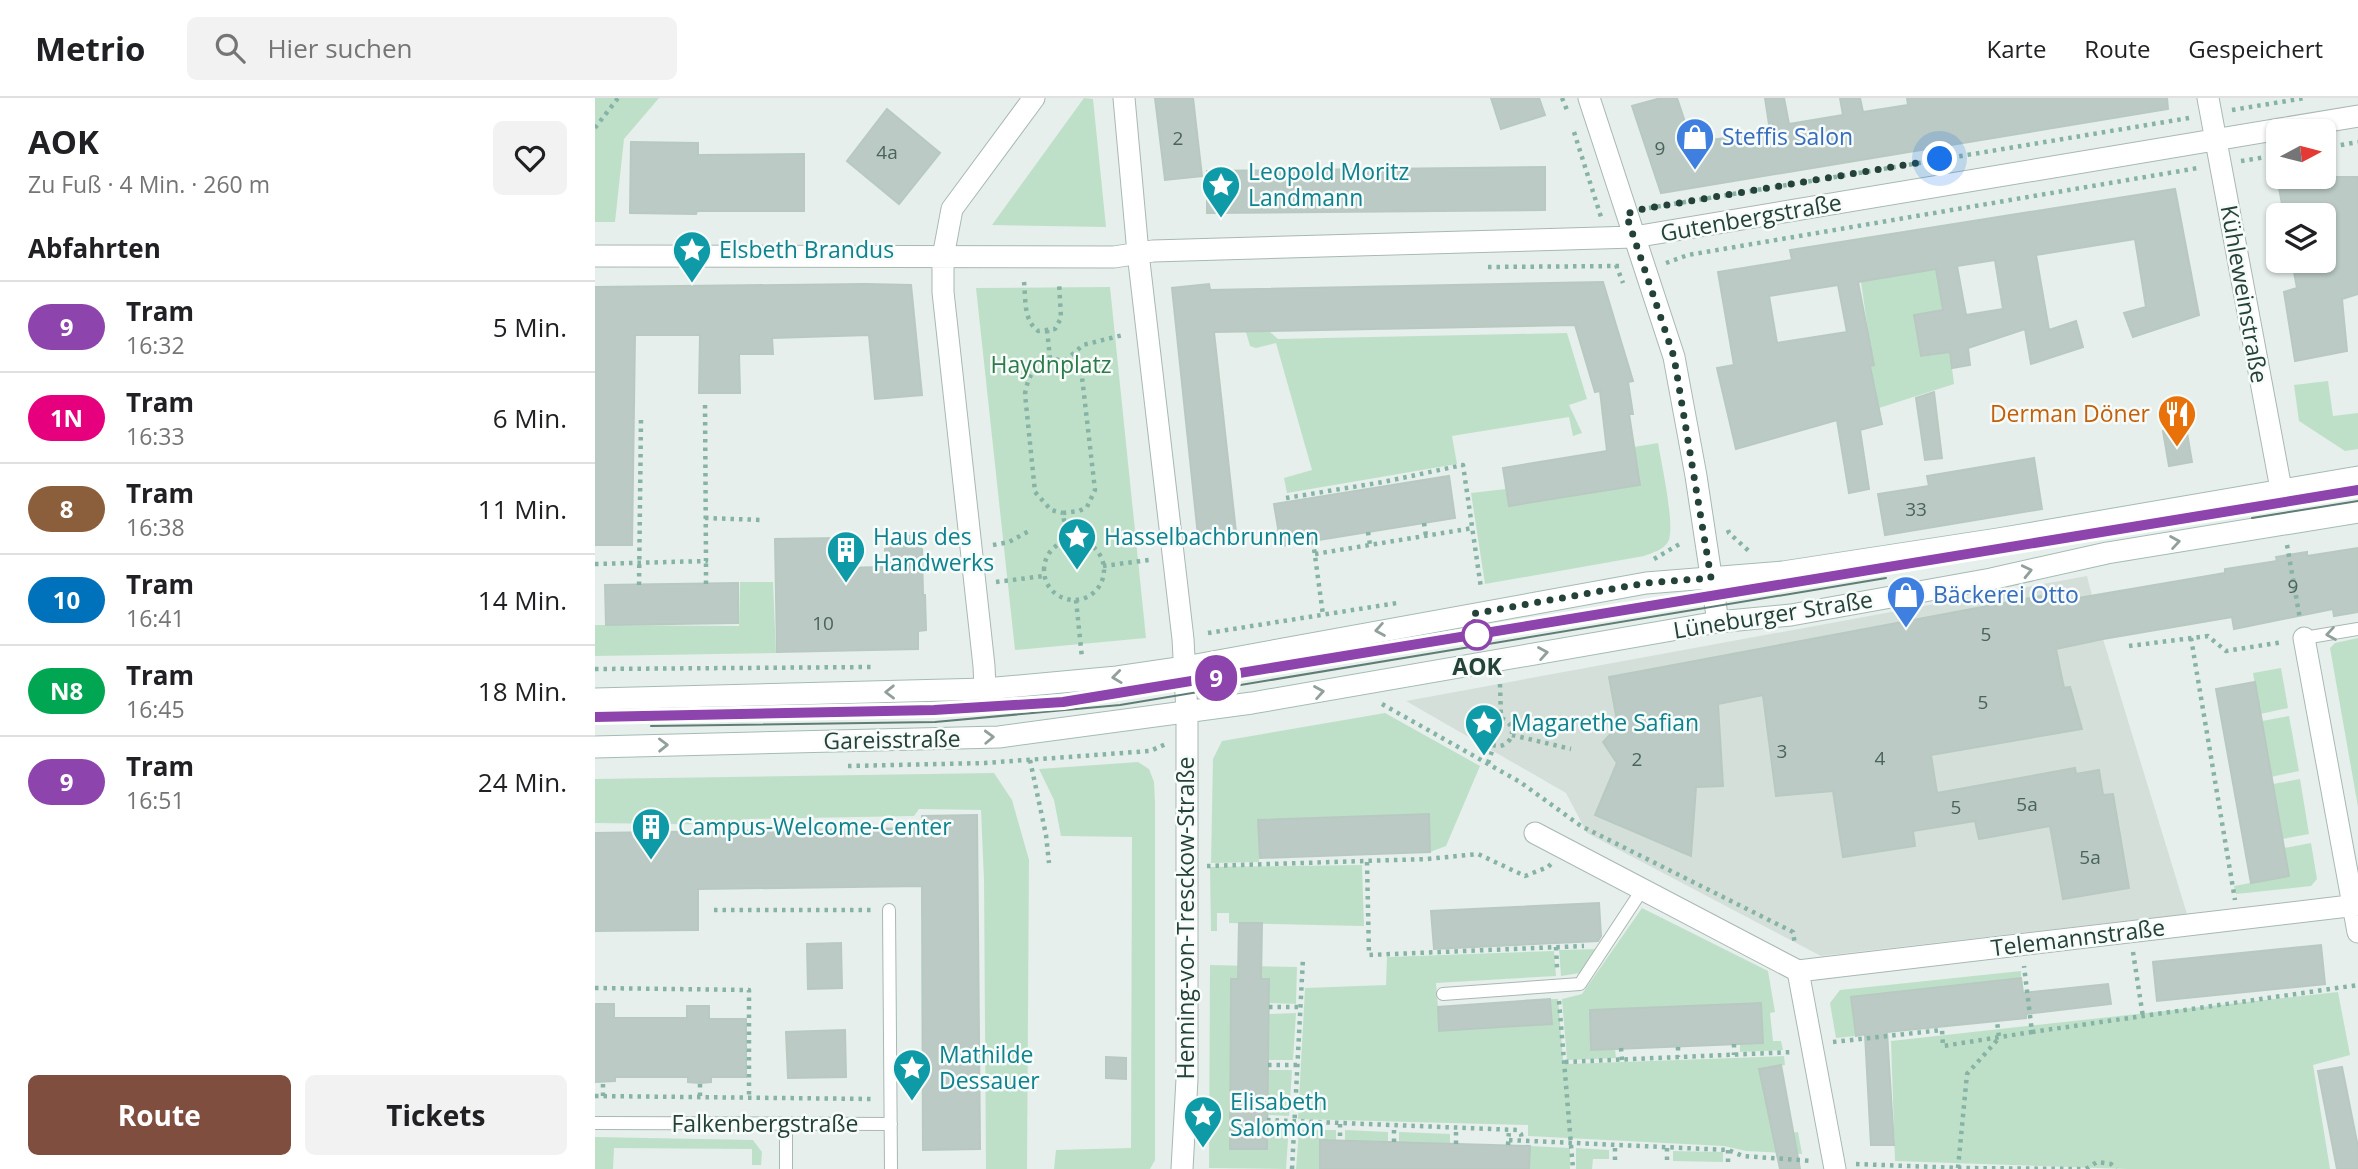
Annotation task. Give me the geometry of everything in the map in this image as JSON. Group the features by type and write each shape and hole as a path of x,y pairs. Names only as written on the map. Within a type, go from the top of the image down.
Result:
{"street":[{"path":"985,689 985,666 943,292 943,257 952,209 1034,98"},
{"path":"595,699 985,689 1117,677 1185,667 1138,253 1124,98"},
{"path":"1589,98 1674,357 1718,622"},
{"name":"Kühleweinstraße","path":"2209,106 2281,489"},
{"name":"Gutenbergstraße","path":"595,256 1114,257 1153,251 1634,237 2358,117"},
{"name":"Lüneburger Straße","path":"1185,667 1646,583 1783,572 1998,539 2358,477"},
{"name":"Lüneburger Straße","path":"1187,713 1252,704 1718,622 1791,615 1991,579 2107,553 2358,512"},
{"path":"2304,638 2358,932"},
{"name":"Henning-von-Tresckow-Straße","path":"1182,1169 1187,1079 1185,667"},
{"name":"Gareisstraße","path":"595,747 999,737 1187,713"},
{"path":"1535,833 1798,971 1835,1169"},
{"name":"Telemannstraße","path":"1798,971 2355,906"}],"lane":[{"path":"2304,638 2358,629"},
{"path":"1443,994 1580,984 1642,890"},
{"path":"889,910 891,1125"},
{"name":"Falkenbergstraße","path":"595,1122 891,1125 891,1169"},
{"path":"786,1124 786,1169"}],"path":[{"path":"595,128 618,98"},
{"path":"1562,98 1602,221"},
{"name":"Gutenbergstraße","path":"1588,219 1602,221 1643,209 2209,106 2305,98"},
{"path":"2336,146 2358,142"},
{"path":"1024,282 1027,317 1031,326 1038,331 1055,329 1061,318 1059,282"},
{"path":"1047,330 1050,358"},
{"path":"1065,361 1083,345 1123,335"},
{"path":"1050,358 1065,361 1075,367 1082,376 1095,490 1087,507 1063,513 1051,510 1035,492 1025,394 1027,382 1036,365 1050,358"},
{"path":"705,402 706,584"},
{"path":"639,585 641,418"},
{"path":"1286,498 1463,466 1481,588"},
{"path":"1063,513 1067,541"},
{"path":"705,519 763,520"},
{"path":"1424,523 1426,536"},
{"path":"1315,554 1473,528"},
{"path":"1009,542 1029,530"},
{"path":"1368,532 1370,545"},
{"path":"1067,541 1090,545 1099,554 1103,578 1097,589 1088,597 1076,600 1062,598 1050,589 1044,576 1045,561 1053,548 1067,541"},
{"path":"1313,541 1323,615"},
{"path":"2129,646 2207,636 2226,651 2304,638 2286,541"},
{"path":"595,564 706,561"},
{"path":"1103,566 1149,561"},
{"path":"975,585 1044,576"},
{"path":"1076,600 1082,661"},
{"path":"2191,638 2239,919"},
{"path":"595,668 876,667"},
{"path":"1500,684 1501,718"},
{"path":"1380,703 1520,782 1581,826 1793,932 1798,971"},
{"path":"1494,718 1501,718 1512,728 1511,735 1508,742 1495,746 1484,736 1484,728 1494,718"},
{"path":"1511,735 1571,749"},
{"path":"1488,764 1495,746"},
{"path":"1030,760 1046,835 1049,863"},
{"path":"1207,866 1286,861 1367,862 1478,854 1525,876 1548,867 1562,847"},
{"path":"1397,853 1397,860"},
{"path":"1340,855 1340,862"},
{"path":"1367,862 1369,955 1556,947 1572,944 1606,945"},
{"path":"714,910 889,910"},
{"path":"2130,932 2143,1017"},
{"path":"2021,944 2032,1032"},
{"path":"1556,947 1573,1169"},
{"path":"1292,1169 1303,958"},
{"path":"1565,1062 1734,1055 1811,1048 1885,1034 1941,1028 1943,1046 2358,985"},
{"path":"595,988 749,990 749,1096"},
{"path":"1269,1007 1300,1007"},
{"path":"1959,1168 1967,1074 1999,1038 1997,1021"},
{"path":"1734,1044 1734,1055"},
{"path":"1678,1047 1678,1057"},
{"path":"1621,1048 1622,1060"},
{"path":"1268,1065 1298,1065"},
{"path":"603,1082 603,1096"},
{"path":"700,1083 700,1096"},
{"name":"Falkenbergstraße","path":"595,1096 891,1099"},
{"path":"1268,1120 1517,1130 1522,1141"},
{"path":"1340,1124 1341,1141"},
{"path":"1394,1126 1394,1142"},
{"path":"1456,1128 1456,1144"},
{"path":"1509,1130 1509,1142 1571,1144"},
{"path":"1615,1147 1615,1160"},
{"path":"1667,1148 1667,1160"},
{"path":"1728,1150 1728,1162"},
{"path":"2086,1169 2097,1162 2111,1164 2116,1169"}],"shaded area":[{"path":"2087,576 2103,639 2187,914 1821,956 1587,833 1566,793 1406,701"}],"green space":[{"path":"595,98 659,98 624,139 615,222 595,222"},
{"path":"1084,98 1093,99 1106,227 992,225"},
{"path":"1936,269 1943,310 1914,315 1921,356 1950,352 1954,384 1879,408 1874,386 1764,382 1873,365 1861,282"},
{"name":"Haydnplatz","path":"1110,287 1146,638 1015,650 976,288"},
{"path":"1269,331 1278,339 1567,333 1587,399 1569,405 1582,433 1573,436 1569,417 1452,436 1457,464 1287,493 1284,478 1312,470 1276,343 1256,348 1250,346 1246,332"},
{"path":"2328,381 2333,416 2358,413 2358,449 2345,451 2299,421 2294,385"},
{"path":"1658,443 1670,523 1668,542 1663,547 1644,556 1485,584 1471,493 1506,489 1509,506 1640,485 1634,447"},
{"path":"740,582 773,582 776,653 595,656 595,625 739,626"},
{"path":"2358,638 2358,807 2330,648 2335,643"},
{"path":"2281,668 2288,708 2260,714 2253,673"},
{"path":"1385,713 1480,766 1446,846 1430,852 1428,814 1259,820 1259,862 1211,863 1213,759 1222,741"},
{"path":"2289,716 2299,771 2271,777 2262,721"},
{"path":"1138,762 1149,769 1154,782 1155,802 1155,1160 1150,1169 1054,1169 1056,1150 1131,1148 1132,837 1061,836 1054,800 1039,769"},
{"path":"994,773 1012,800 1029,860 1027,1169 986,1169 981,810 919,809 914,816 746,819 740,825 595,823 595,779"},
{"path":"2300,779 2309,834 2282,839 2273,784"},
{"path":"2311,843 2317,879 2311,886 2236,894 2234,886 2288,876 2284,848"},
{"path":"1362,865 1364,926 1229,923 1229,913 1217,913 1217,931 1211,931 1210,867"},
{"path":"1642,908 1768,971 1775,1012 1770,1013 1773,1041 1781,1041 1783,1050 1740,1052 1740,1044 1763,1043 1761,1003 1590,1010 1591,1049 1615,1049 1616,1058 1567,1060 1562,999 1582,994"},
{"path":"1598,949 1580,973 1561,976 1559,950"},
{"path":"1554,951 1556,976 1436,983 1440,1031 1551,1023 1550,999 1558,999 1563,1059 1569,1064 1784,1056 1785,1065 1759,1069 1773,1136 1798,1132 1802,1154 1746,1151 1724,1146 1528,1136 1528,1125 1298,1119 1305,988 1386,985 1387,957"},
{"path":"1210,965 1297,967 1296,1004 1269,1003 1269,979 1231,979 1230,1149 1267,1149 1268,1125 1289,1125 1286,1169 1209,1168"},
{"path":"2021,971 2021,978 1851,997 1856,1036 1836,1038 1830,1003 1840,990"},
{"path":"2338,992 2350,1055 2313,1065 2330,1169 2127,1169 1895,1161 1891,1041"},
{"path":"1296,1013 1293,1060 1268,1060 1269,1014"},
{"path":"1268,1070 1292,1070 1289,1116 1268,1115"},
{"path":"1299,1130 1336,1130 1336,1141 1320,1169 1296,1169"},
{"path":"1345,1130 1388,1132 1388,1141 1345,1141"},
{"path":"1399,1132 1450,1134 1450,1144 1399,1142"},
{"path":"595,1137 753,1140 762,1152 761,1165 752,1165 752,1149 614,1148 613,1169 595,1169"},
{"path":"1530,1146 1570,1148 1570,1169 1529,1169"},
{"path":"1576,1148 1609,1150 1609,1159 1593,1159 1592,1169 1576,1169"},
{"path":"1673,1151 1723,1152 1723,1162 1673,1161"}],"building":[{"path":"1155,98 1193,98 1202,176 1165,180"},
{"path":"1491,98 1539,98 1545,115 1501,129"},
{"path":"1661,98 1677,98 1692,143 1770,131 1765,98 1784,98 1789,124 1843,115 1840,98 1860,98 1863,112 1908,105 1907,98 2167,98 2168,109 1661,193 1632,106"},
{"path":"887,109 940,153 899,204 847,161"},
{"path":"631,142 698,143 698,155 804,154 804,211 630,213"},
{"path":"1545,167 1545,210 1207,213 1207,171"},
{"path":"2336,177 2358,177 2358,294 2342,299 2347,351 2295,361 2284,292 2297,288 2294,273 2336,273 2336,203 2282,203 2279,189 2336,189"},
{"path":"2175,189 2199,315 2133,337 2124,313 2146,307 2135,239 2036,255 2049,330 2076,321 2083,347 2031,364 2025,329 1968,348 1970,365 1952,368 1950,352 1921,356 1914,315 1943,310 1936,269 1858,282 1874,365 1870,366 1882,424 1860,430 1869,489 1849,493 1837,420 1736,449 1717,368 1734,365 1718,272 1792,260 1790,250","holes":["1995,260 2003,309 1966,315 1957,266","1838,285 1847,332 1777,343 1769,296"]},
{"path":"1603,282 1633,381 1628,382 1633,414 1629,414 1640,485 1509,506 1503,468 1607,451 1600,391 1595,392 1575,325 1214,332 1236,532 1198,536 1172,288 1209,284 1210,290"},
{"path":"911,285 922,395 875,399 869,335 772,338 773,354 739,354 740,393 699,393 700,335 635,335 632,545 595,545 595,287"},
{"path":"1934,392 1942,458 1925,460 1916,398"},
{"path":"2186,427 2192,462 2169,466 2163,431"},
{"path":"2034,458 2042,509 1885,535 1878,494 1929,486 1927,476"},
{"path":"1449,476 1455,518 1281,546 1274,504"},
{"name":"Haus des Handwerks","path":"912,536 922,549 925,595 926,630 918,631 918,649 777,652 775,539 840,538 840,568 886,567 885,549 896,537"},
{"path":"2358,548 2358,612 2334,616 2333,609 2234,629 2232,617 2056,649 2064,688 2070,687 2082,729 1931,755 1937,793 2075,768 2076,774 2099,770 2103,795 2113,794 2129,888 2063,899 2050,826 1979,839 1975,821 1913,831 1915,846 1843,857 1833,791 1776,796 1763,695 1718,704 1723,786 1696,787 1691,856 1595,815 1617,763 1603,742 1618,726 1609,677 2041,596 2043,604 2225,573 2225,569 2277,561 2276,557 2307,552 2307,556"},
{"path":"738,583 738,623 606,625 605,585"},
{"path":"2255,682 2289,876 2251,883 2216,689"},
{"path":"1429,814 1430,852 1260,858 1258,820"},
{"path":"977,815 980,1149 923,1150 922,886 698,889 698,930 595,931 595,833 922,828 922,816"},
{"path":"1599,903 1601,936 1598,941 1434,949 1431,911"},
{"path":"1239,923 1262,923 1261,979 1269,979 1267,1149 1230,1149 1231,979 1238,979"},
{"path":"841,943 842,988 808,989 807,944"},
{"path":"2321,945 2325,984 2157,1001 2153,962"},
{"path":"2021,978 2023,993 2108,984 2111,1004 2026,1014 2026,1018 1887,1032 1894,1145 1871,1145 1865,1034 1856,1036 1851,997"},
{"path":"1550,999 1552,1024 1439,1031 1438,1007"},
{"path":"1761,1003 1763,1043 1591,1050 1590,1010"},
{"path":"595,1004 614,1004 614,1018 687,1018 687,1006 709,1006 709,1019 746,1019 746,1077 711,1077 711,1082 700,1083 688,1082 688,1077 615,1077 615,1081 595,1082"},
{"path":"845,1030 846,1077 788,1078 786,1032"},
{"path":"1106,1057 1126,1058 1126,1079 1106,1078"},
{"path":"1781,1065 1800,1169 1780,1169 1759,1069"},
{"path":"2342,1067 2358,1147 2358,1169 2337,1169 2318,1071"},
{"path":"1320,1140 1530,1146 1529,1169 1320,1169"}],"tram line":[{"path":"595,717 934,710 1063,702 2358,490"},
{"name":"9","path":"595,717 934,710 1063,702 2358,490"},
{"path":"2252,518 2358,501"},
{"path":"651,726 935,722 1120,705 1886,578"}],"place":[{"name":"Steffis Salon","path":"1695,171"},
{"name":"Leopold Moritz Landmann","path":"1221,219"},
{"name":"Elsbeth Brandus","path":"692,284"},
{"name":"Derman Döner","path":"2177,448"},
{"name":"Hasselbachbrunnen","path":"1077,571"},
{"name":"Haus des Handwerks","path":"846,584"},
{"name":"Bäckerei Otto","path":"1906,629"},
{"name":"AOK","path":"1477,635"},
{"name":"Magarethe Safian","path":"1484,757"},
{"name":"Campus-Welcome-Center","path":"651,861"},
{"name":"Mathilde Dessauer","path":"912,1102"},
{"name":"Elisabeth Salomon","path":"1203,1149"}],"route":[{"path":"1477,635 1472,614 1646,583 1711,578 1674,357 1626,214 1940,159"}]}
